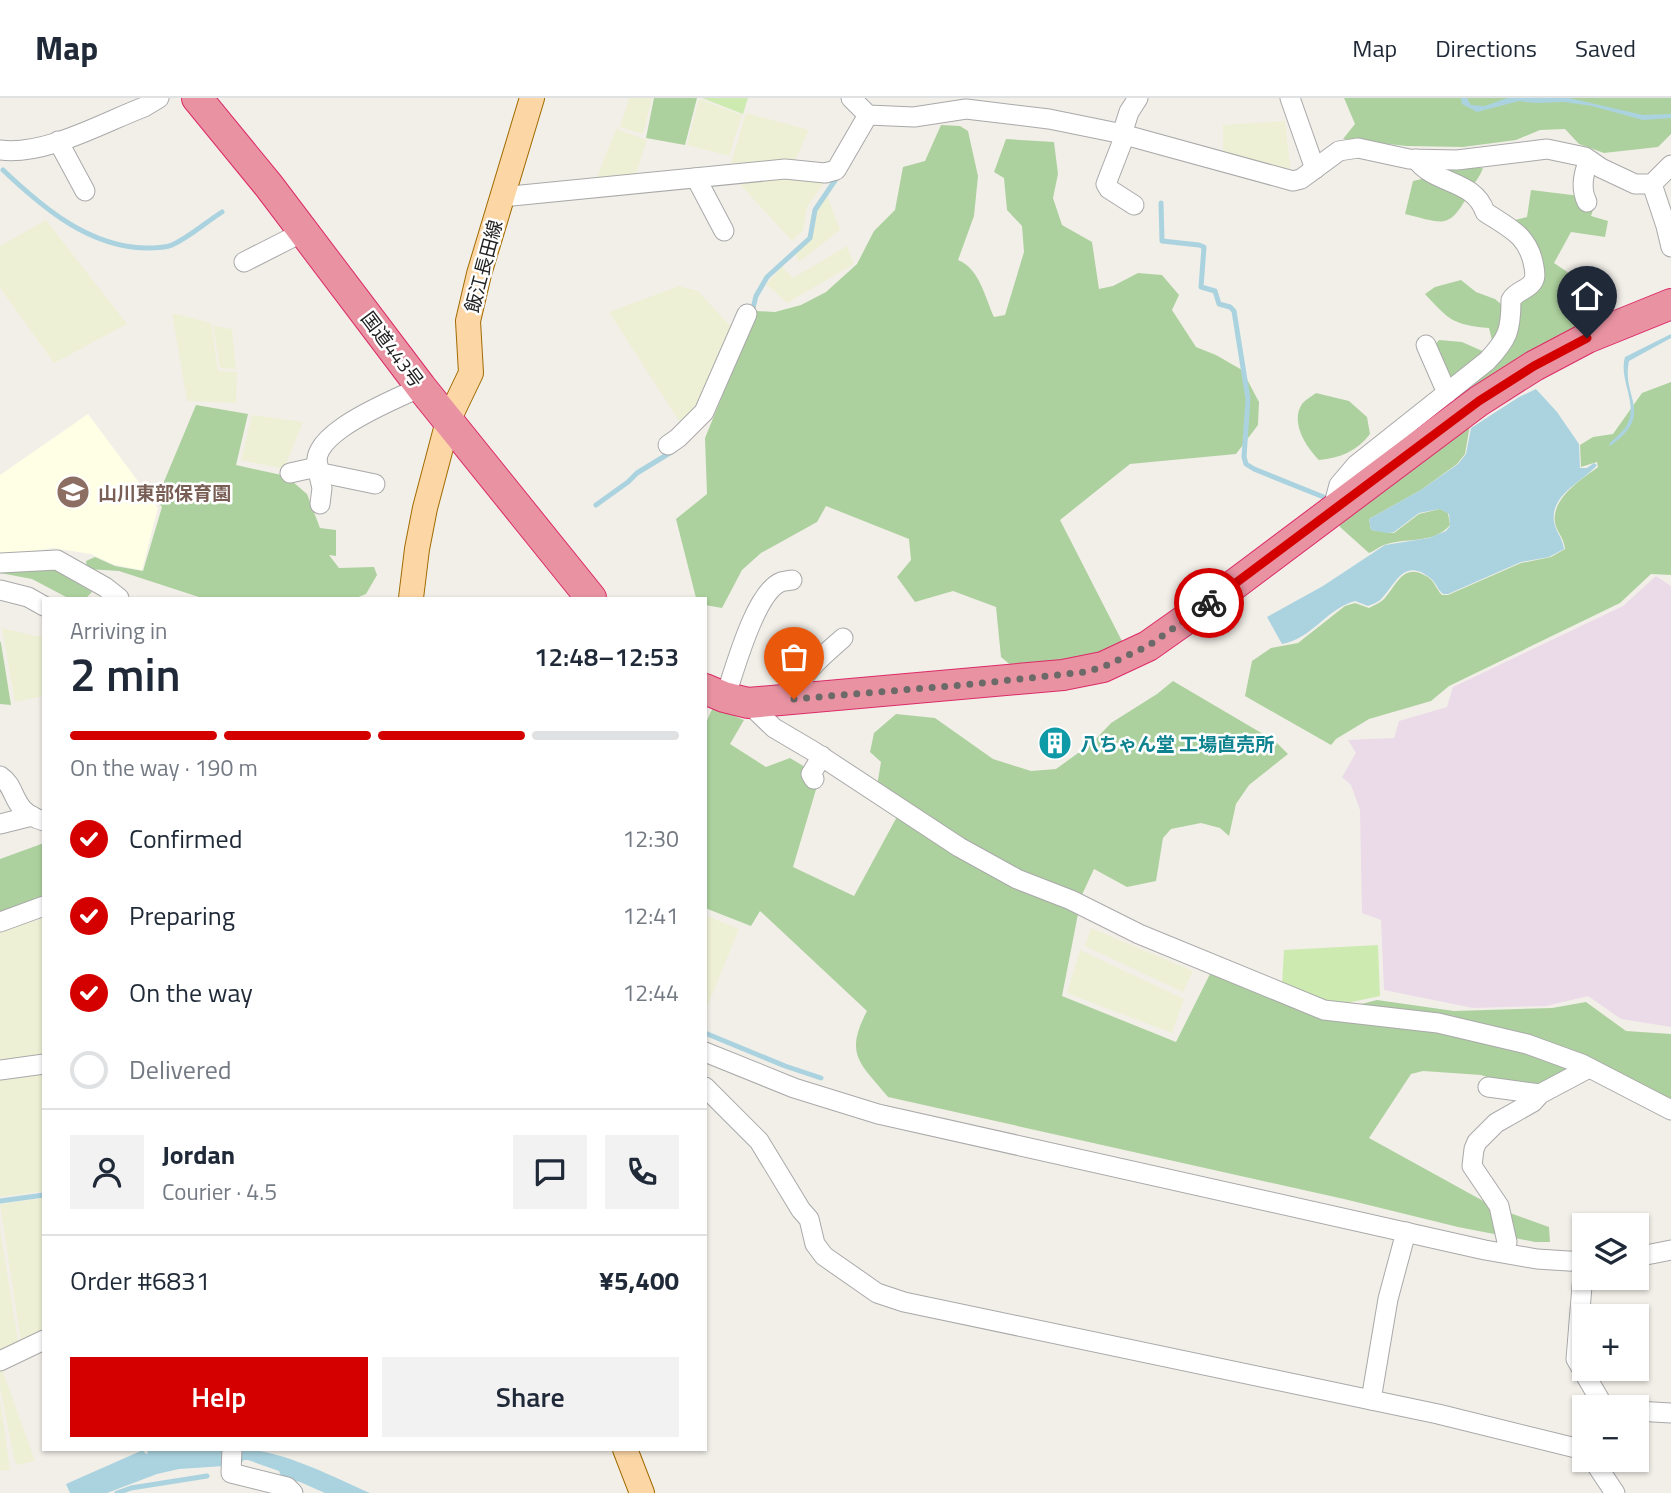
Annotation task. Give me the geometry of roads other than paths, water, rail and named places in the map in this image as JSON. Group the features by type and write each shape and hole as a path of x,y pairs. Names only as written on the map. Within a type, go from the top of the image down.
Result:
{"highway":[{"name":"国道443号","path":"197,98 421,387 590,597"},
{"path":"726,697 794,699 1038,678 1103,667 1148,646 1479,401 1534,366 1587,338 1671,304"}],"main road":[{"name":"飯江長田線","path":"411,597 425,508 448,421 471,373 468,321 479,274 532,98"},
{"path":"626,1451 642,1493"}],"street":[{"path":"0,150 18,153 38,149 144,107 159,98"},
{"path":"850,98 868,115 914,117 964,104 1049,119 1124,135 1293,180 1301,179 1339,151 1359,148 1416,159 1457,160 1547,149 1589,160 1639,190 1666,226 1671,247"},
{"path":"1134,205 1109,190 1106,184 1124,135 1129,112 1138,98"},
{"path":"1290,98 1315,169"},
{"path":"502,197 785,169 825,173 836,170 868,115"},
{"path":"58,141 85,191"},
{"path":"1332,511 1339,485 1356,465 1487,361 1503,344 1509,331 1511,300 1514,295 1531,285 1535,277 1532,253 1510,226 1485,212 1482,203 1471,190 1423,169 1416,159"},
{"path":"1587,202 1583,184 1589,160"},
{"path":"1491,162 1518,167"},
{"path":"1639,190 1671,165"},
{"path":"696,178 724,231"},
{"path":"244,262 303,232"},
{"path":"668,445 704,412 747,314"},
{"path":"1426,345 1447,393"},
{"path":"320,504 322,488 316,460 330,437 367,413 421,387"},
{"path":"290,473 317,467"},
{"path":"317,467 322,473 374,484"},
{"path":"0,563 57,560 106,587 118,597"},
{"path":"792,580 779,582 767,594 746,634 726,697 822,756 958,847 1017,879 1071,900 1139,934 1324,1010 1438,1023 1527,1044 1590,1068 1671,1110"},
{"path":"0,590 28,597 42,605"},
{"path":"794,699 797,688 813,665 843,638"},
{"path":"814,779 811,774 822,756"},
{"path":"0,776 5,779 16,803 38,819"},
{"path":"0,824 38,819"},
{"path":"0,922 42,907"},
{"path":"707,1053 794,1088 878,1114 1406,1232 1537,1259 1572,1261"},
{"path":"0,1070 42,1064"},
{"path":"1507,1242 1499,1206 1475,1173 1471,1158 1477,1142 1500,1121 1533,1102 1540,1094 1590,1068"},
{"path":"1500,1121 1485,1084 1540,1094"},
{"path":"707,1089 759,1141 809,1219 815,1244 824,1256 877,1293 904,1302 1438,1414 1572,1448"},
{"path":"1371,1401 1388,1299 1406,1232"},
{"path":"1649,1254 1671,1250"},
{"path":"1582,1290 1576,1359 1597,1395"},
{"path":"0,1361 42,1341"},
{"path":"1649,1412 1671,1413"},
{"path":"232,1451 231,1473 287,1487 293,1493"},
{"path":"1600,1472 1615,1493"}],"water":[{"path":"1461,98 1467,98 1471,105 1485,106 1507,98 1569,98 1643,115 1671,114 1671,118 1643,120 1592,106 1564,102 1519,101 1477,112 1462,104"},
{"path":"1671,334 1671,338 1629,361 1629,385 1634,415 1624,435 1610,446 1625,428 1631,411 1624,375 1625,357"},
{"path":"1536,389 1557,412 1579,444 1580,468 1587,468 1594,463 1597,465 1569,489 1557,504 1554,522 1564,549 1549,557 1521,562 1448,594 1443,594 1431,579 1420,572 1407,571 1378,602 1368,606 1355,601 1345,605 1302,636 1282,644 1267,617 1323,586 1385,545 1429,538 1446,531 1450,526 1449,514 1440,509 1419,513 1394,532 1387,533 1371,530 1369,519 1421,490 1458,464 1466,454 1471,428"},
{"path":"141,1451 148,1453 147,1451 260,1451 311,1467 370,1493 325,1493 300,1482 282,1478 279,1471 248,1460 239,1465 179,1469 157,1474 107,1493 70,1493 66,1484"}],"waterway":[{"path":"3,170 34,198 68,223 105,241 125,246 169,246 222,212"},
{"path":"752,312 756,296 767,277 810,238 815,210 838,176"},
{"path":"1161,203 1162,241 1204,247 1201,287 1215,291 1219,304 1234,311 1248,399 1244,457 1246,464 1326,498"},
{"path":"596,505 637,473 673,451"},
{"path":"707,1034 821,1078"},
{"path":"0,1201 42,1195"},
{"path":"117,1493 131,1488 207,1476"}],"place":[{"name":"山川東部保育園","path":"73,492"},
{"name":"八ちゃん堂 工場直売所","path":"1055,743"}]}
